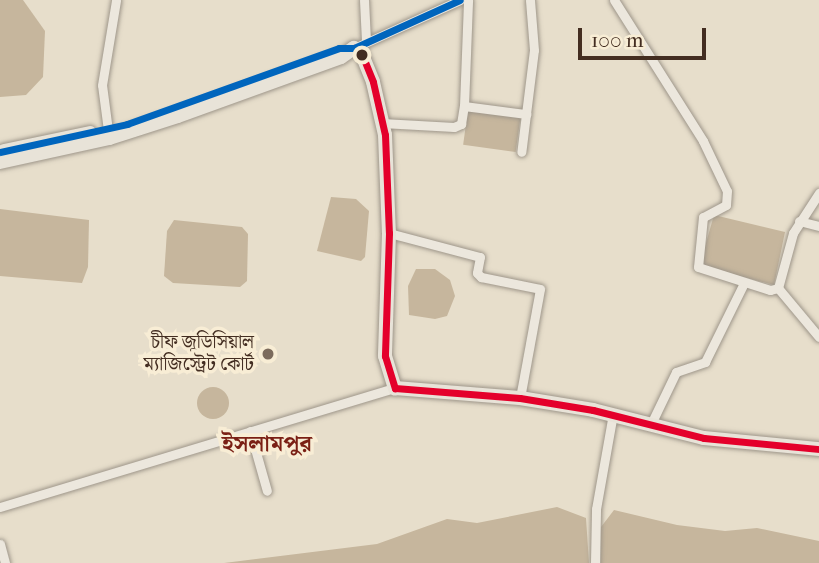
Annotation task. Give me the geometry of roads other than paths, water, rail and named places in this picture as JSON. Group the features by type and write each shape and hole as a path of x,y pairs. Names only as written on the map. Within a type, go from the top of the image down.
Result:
{"highway":[{"path":"0,162 108,134 291,71 341,57 360,44 382,123 389,233 385,356 395,388 520,398 613,414 650,426 704,438 819,449"},
{"path":"0,152 108,134"}],"street":[{"path":"108,134 102,85 116,0"},
{"path":"364,0 360,44 460,0"},
{"path":"382,123 454,127 461,124 468,0"},
{"path":"521,152 534,50 530,0"},
{"path":"614,0 703,141 727,191 726,205 703,217 698,267 744,283 778,288 819,337"},
{"path":"464,106 526,114"},
{"path":"778,288 799,221 819,193"},
{"path":"799,221 819,226"},
{"path":"389,233 480,257 477,273 481,277 541,291 520,398"},
{"path":"650,426 676,372 706,361 744,283"},
{"path":"0,507 395,388"},
{"path":"595,563 596,509 613,414"},
{"path":"250,431 267,491"},
{"path":"0,544 5,563"}],"place":[{"name":"চীফ জুডিসিয়াল ম্যাজিস্ট্রেট কোর্ট","path":"268,354"}],"district":[{"name":"ইসলামপুর","path":"267,444"}]}
